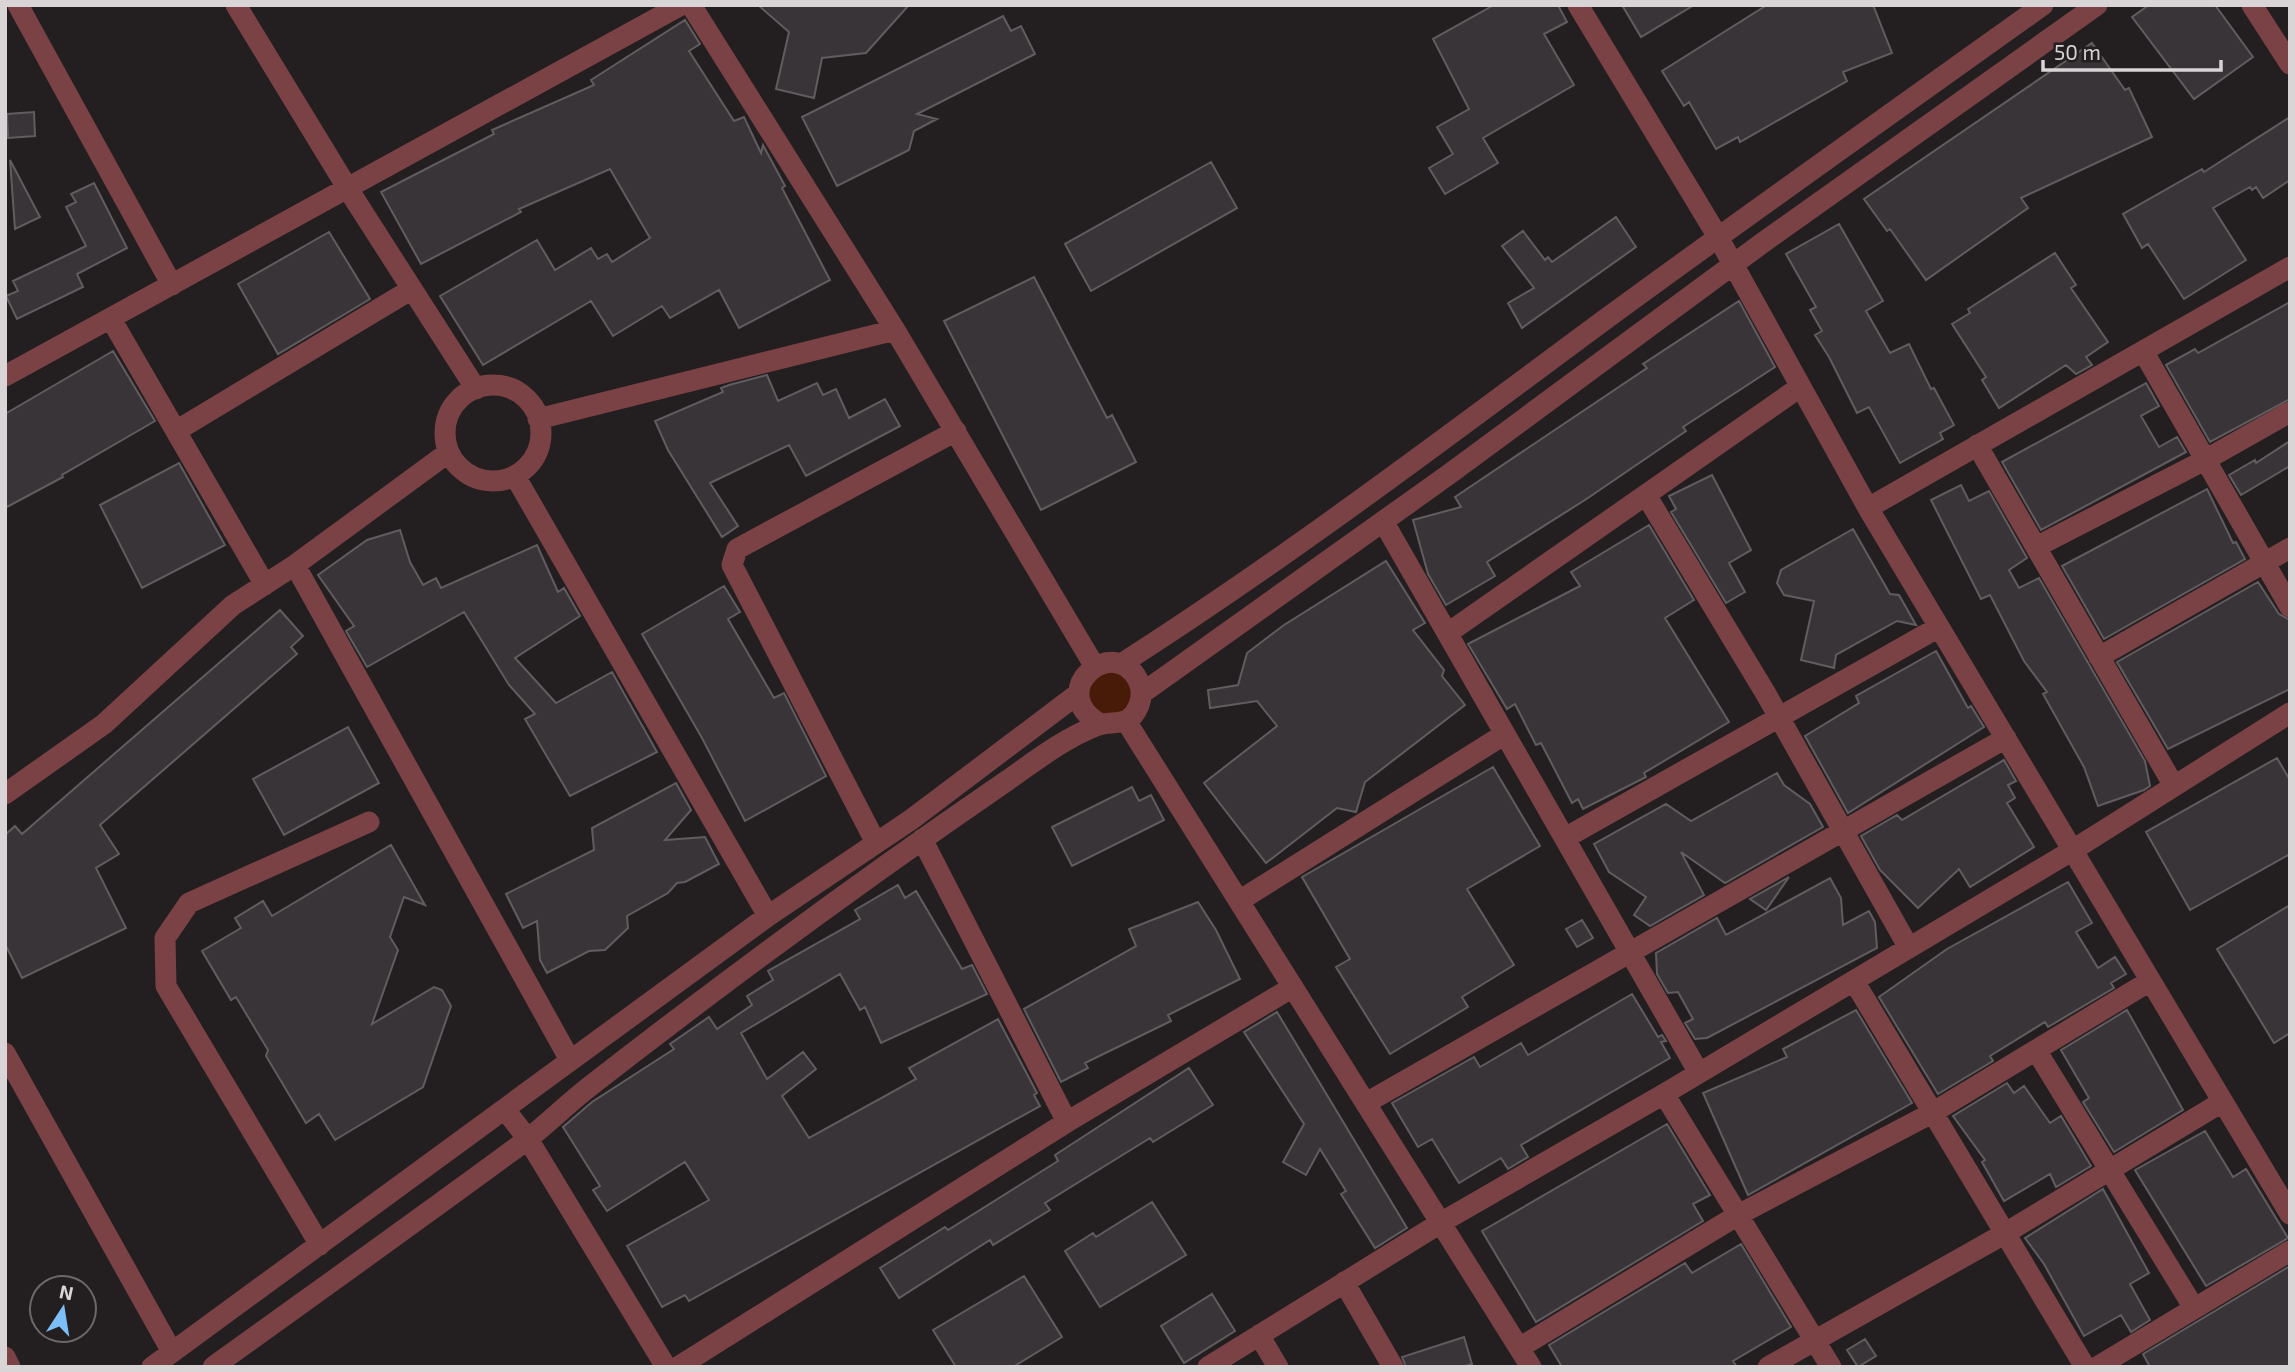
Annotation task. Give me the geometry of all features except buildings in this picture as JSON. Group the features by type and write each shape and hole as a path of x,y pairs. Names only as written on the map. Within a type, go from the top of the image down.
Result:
{"street":[{"path":"18,5 172,285"},
{"path":"236,5 348,189 476,388"},
{"path":"5,376 681,5"},
{"path":"691,5 895,330 1095,667"},
{"path":"1578,5 1718,237 1732,267 1868,508 2290,1214"},
{"path":"1121,664 1187,622 1429,450 1718,237 2043,5"},
{"path":"1141,694 2097,5"},
{"path":"2252,5 2290,64"},
{"path":"1868,508 2290,267"},
{"path":"176,431 412,289"},
{"path":"111,319 265,585"},
{"path":"538,419 895,330"},
{"path":"2143,351 2290,607"},
{"path":"496,386 515,391 525,398 538,419 540,444 535,456 515,475 502,480 473,477 461,469 449,452 445,432 447,418 453,406 476,388 496,386"},
{"path":"1448,633 1800,387"},
{"path":"2036,547 2205,460 2290,412"},
{"path":"876,843 732,565 737,549 956,432"},
{"path":"1977,445 2174,786"},
{"path":"5,794 104,724 233,605 295,565 449,452"},
{"path":"515,475 768,916"},
{"path":"1646,495 1779,717 1909,948"},
{"path":"1383,521 1699,1073"},
{"path":"2099,657 2290,548"},
{"path":"295,565 570,1060"},
{"path":"1565,838 1940,627"},
{"path":"1110,662 1121,664 1136,676 1141,694 1136,713 1126,721 1113,725 1100,724 1084,712 1079,693 1081,682 1095,667 1110,662"},
{"path":"152,1367 506,1111 570,1060 768,916 876,843 1079,693"},
{"path":"1208,1367 1442,1222 1664,1094 2073,850 2290,713"},
{"path":"1126,721 1531,1367"},
{"path":"213,1367 528,1139 608,1073 922,839 1035,761 1100,724"},
{"path":"1239,901 1505,734"},
{"path":"1366,1102 2006,738"},
{"path":"320,1245 166,986 164,938 190,904 369,822"},
{"path":"922,839 1067,1122"},
{"path":"1854,981 2085,1367"},
{"path":"1519,1348 1738,1215 1932,1113 2150,981"},
{"path":"678,1367 1067,1122 1293,987"},
{"path":"2036,1050 2194,1308"},
{"path":"5,1053 172,1352"},
{"path":"1664,1094 1831,1367"},
{"path":"1768,1367 2004,1234 2222,1102"},
{"path":"506,1111 528,1139 666,1367"},
{"path":"2097,1367 2290,1251"},
{"path":"1344,1282 1393,1367"},
{"path":"1259,1335 1278,1367"},
{"path":"5,1357 10,1367"}],"shaded area":[{"path":"1119,670 1135,689 1123,716 1093,713 1087,684 1093,676"}]}
